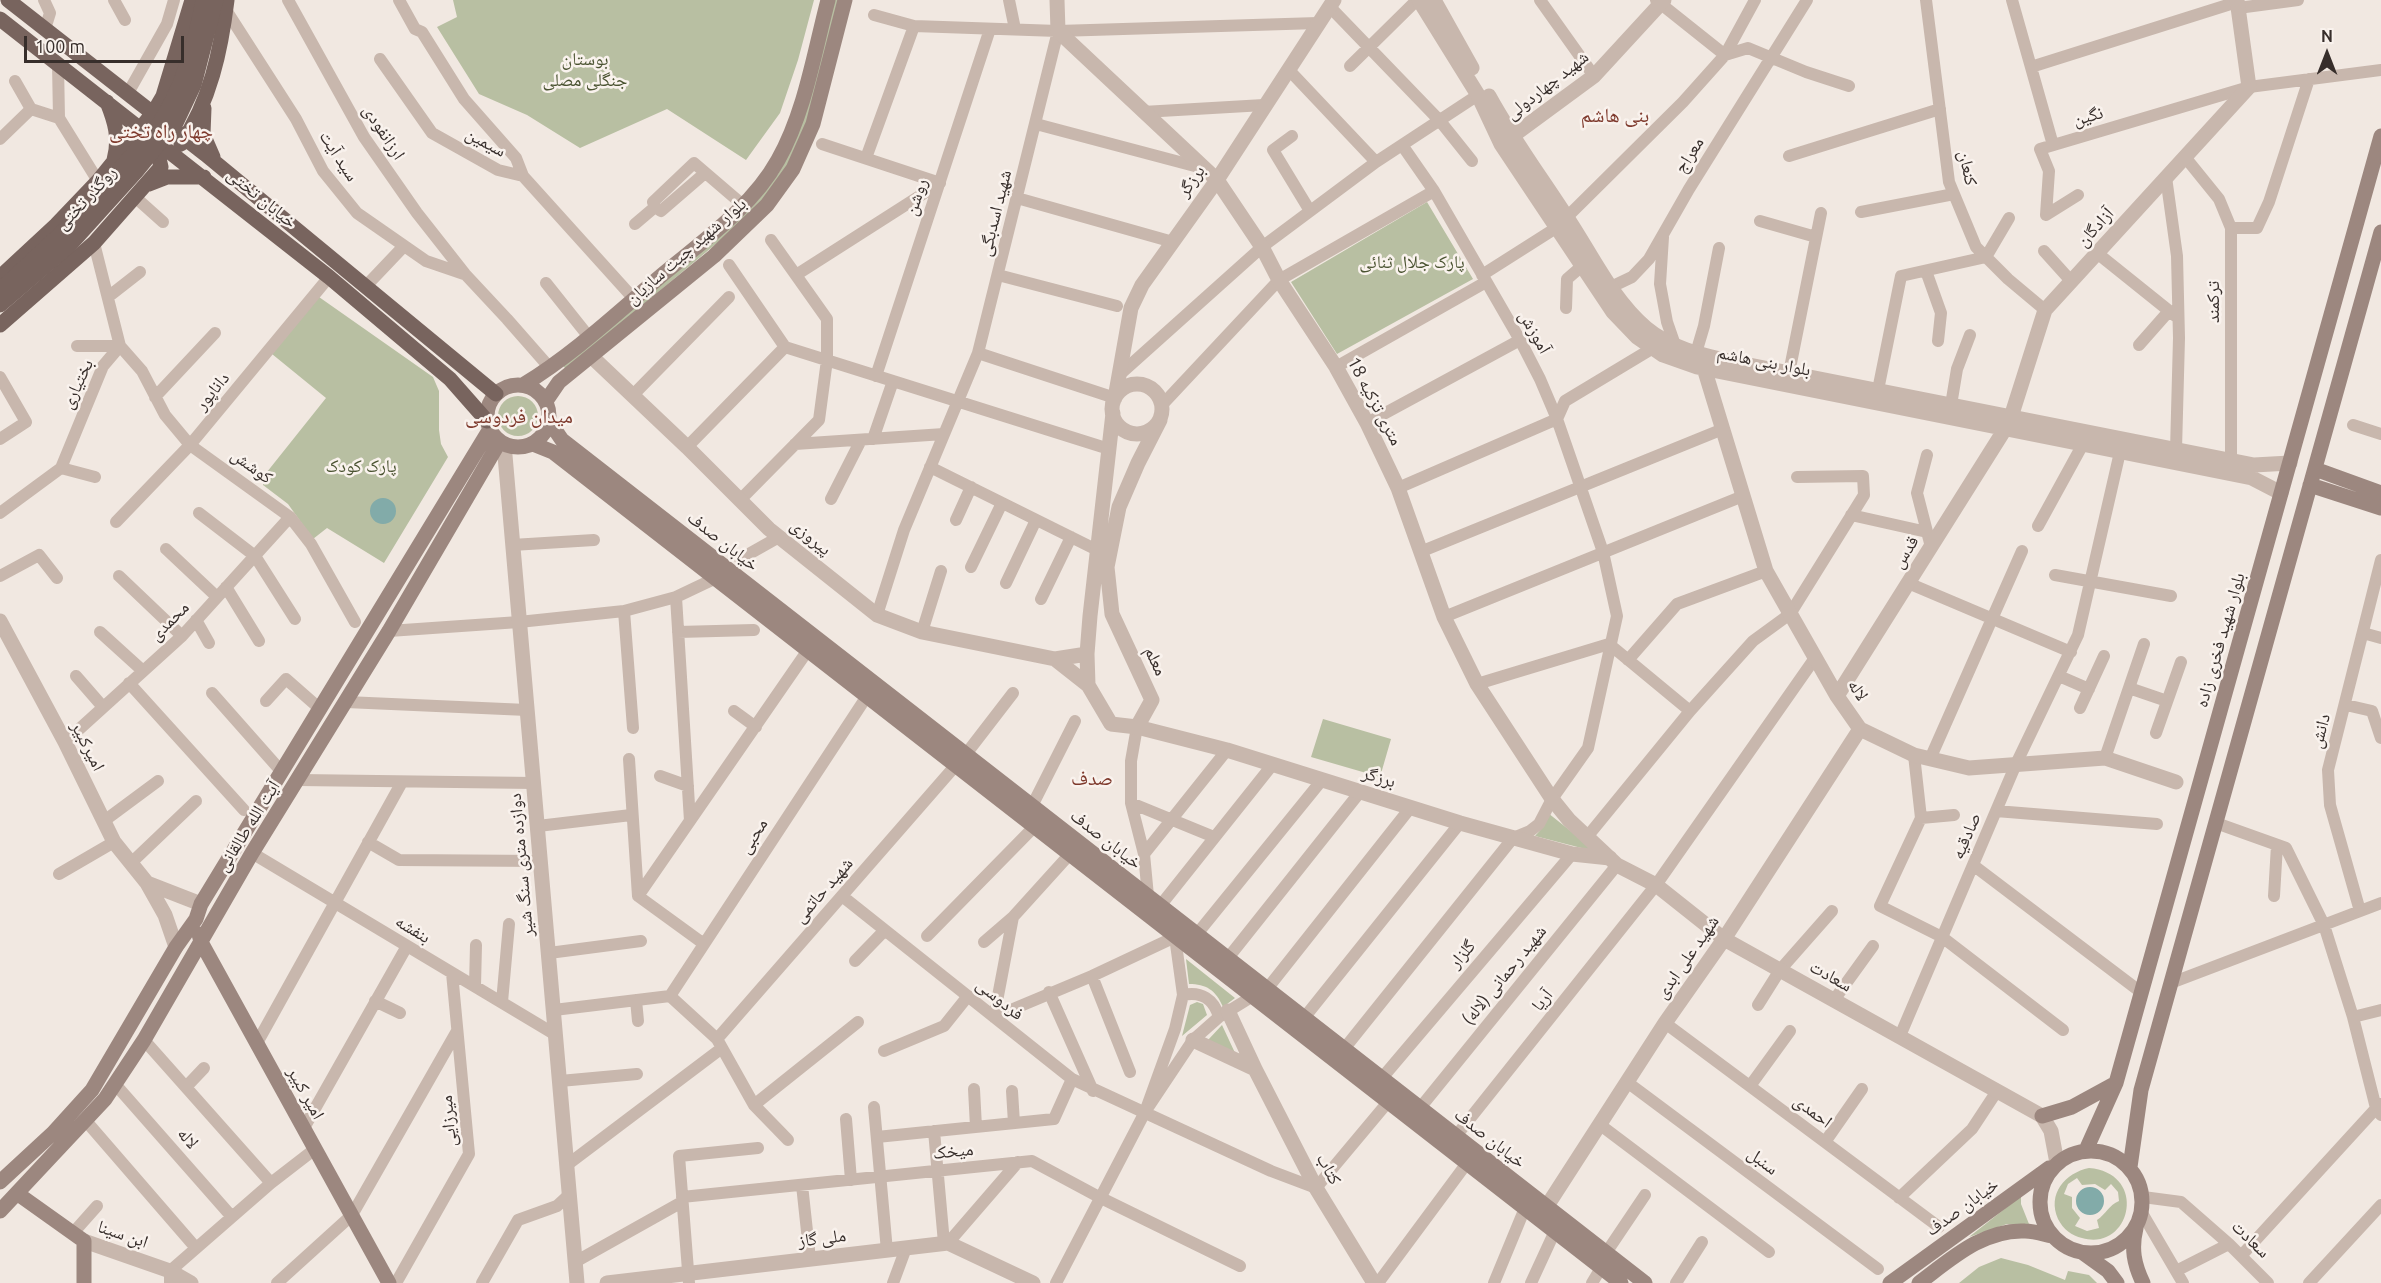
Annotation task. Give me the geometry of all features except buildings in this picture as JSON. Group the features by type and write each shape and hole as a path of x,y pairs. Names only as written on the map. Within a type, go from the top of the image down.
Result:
{"main road":[{"name":"خیابان تختی","path":"8,0 218,164 496,394"},
{"path":"0,277 56,225 98,181 142,129 163,96 192,0"},
{"name":"روگذر تختی","path":"0,290 74,221 158,125 169,109 180,82 203,0"},
{"name":"بلوار شهید چیت سازیان","path":"523,385 550,368 589,337 755,194 778,161 797,119 828,0"},
{"name":"بلوار شهید چیت سازیان","path":"546,401 559,382 714,256 767,205 793,169 813,124 845,0"},
{"path":"174,154 197,117 205,98 216,60 223,3"},
{"name":"روگذر تختی","path":"0,305 69,246 149,158 176,123 194,85 223,3"},
{"name":"خیابان تختی","path":"0,19 329,277 450,379 489,425"},
{"path":"130,95 143,98 155,94 176,55"},
{"path":"163,96 171,116 184,120 197,117"},
{"path":"205,98 203,134 207,147 218,164"},
{"path":"107,102 118,139 113,162"},
{"name":"بلوار شهید فخری زاده","path":"2086,1150 2116,1083 2381,136"},
{"path":"129,142 137,141 151,145 161,158 161,167 139,194"},
{"path":"0,325 94,243 150,183 167,177 204,177"},
{"path":"2130,1167 2141,1090 2381,231"},
{"path":"523,385 541,394 546,401 549,421 541,438 533,444 513,447 502,442 489,425 487,411 496,394 504,388 523,385"},
{"name":"خیابان صدف","path":"549,421 562,440 961,760 1034,826 1175,937 1555,1231 1645,1283"},
{"name":"آیت الله طالقانی","path":"0,1182 53,1133 92,1090 176,947 196,919 201,904 250,811 281,771 489,425"},
{"name":"آیت الله طالقانی","path":"0,1211 86,1121 115,1084 144,1040 252,854 502,442"},
{"name":"خیابان صدف","path":"533,444 553,452 867,696 1032,806 1547,1206 1604,1260 1621,1283"},
{"path":"2315,469 2381,508"},
{"path":"2310,484 2381,493"},
{"path":"2210,746 2235,753"},
{"path":"250,811 273,821"},
{"name":"امیر کبیر","path":"196,919 201,942 389,1283"},
{"path":"151,992 166,1000"},
{"path":"2042,1116 2072,1107 2116,1083"},
{"path":"2117,1283 2108,1271 2052,1236 2044,1222 2039,1207 2040,1190 2046,1175 2070,1154 2086,1150 2102,1151 2117,1157 2130,1167 2138,1181 2143,1197 2142,1213 2132,1243 2133,1259 2143,1283"},
{"name":"خیابان صدف","path":"1890,1283 2057,1163"},
{"name":"ابن سینا","path":"18,1194 78,1237"},
{"path":"2080,1252 2096,1253 2112,1249 2136,1228"},
{"name":"خیابان صدف","path":"1919,1283 1970,1246 1996,1234 2024,1231 2052,1236"},
{"path":"78,1237 84,1283"}],"street":[{"path":"44,0 50,13 45,29"},
{"path":"114,0 125,20"},
{"path":"130,95 167,24 174,0"},
{"name":"ارزانفودی","path":"288,0 364,137 417,213 465,274"},
{"path":"399,0 415,29 422,32 464,99 516,159 523,176 634,299"},
{"path":"1009,0 1015,29"},
{"path":"1057,0 1058,31"},
{"path":"1350,66 1418,0"},
{"name":"بلوار بنی هاشم","path":"1418,0 1507,141 1562,222 1623,304 1646,328 1675,345 1789,373 1951,405 2083,444 2120,452 2175,455 2254,465 2290,463"},
{"path":"1540,0 1594,76"},
{"path":"1336,367 1484,278 1562,222 1683,102 1725,55 1755,0"},
{"name":"معراج","path":"1675,345 1667,322 1660,284 1663,234 1807,0"},
{"name":"کنعان","path":"1926,0 1950,182 1954,194 1976,247 2008,279 2045,310"},
{"path":"2012,0 2053,145 2040,149 2049,171 2046,215 2078,195"},
{"path":"2031,67 2237,3 2298,0"},
{"name":"بلوار بنی هاشم","path":"1436,1 1507,141"},
{"path":"1660,1 1725,55"},
{"name":"شهید چهاردولی","path":"1507,141 1594,76 1660,1"},
{"name":"سید آیت","path":"223,3 296,119 323,171 357,213 426,261 465,274"},
{"path":"1332,3 1369,47 1440,121 1472,161"},
{"name":"برزگر","path":"1114,406 1131,308 1142,285 1173,242 1211,174 1264,105 1332,3"},
{"path":"2237,3 2249,87 2381,69"},
{"path":"874,15 914,27 1058,31 1318,23"},
{"path":"866,159 914,27"},
{"name":"روشن","path":"876,376 990,29"},
{"name":"18 متری تزکیه","path":"1058,31 1211,174 1262,247 1280,280 1336,367 1367,423 1398,488 1444,617 1477,684 1552,799 1613,861"},
{"name":"شهید اسدبگی","path":"877,615 904,530 978,352 1058,31"},
{"path":"1725,55 1748,48 1806,72 1850,86"},
{"name":"سیمین","path":"380,59 432,133 498,170 523,176"},
{"path":"58,64 59,118 98,181"},
{"path":"1288,69 1376,162"},
{"path":"2231,228 2257,228 2269,202 2308,79"},
{"path":"15,81 31,109 59,118"},
{"name":"نگین","path":"2053,145 2249,87"},
{"name":"آزادگان","path":"2008,423 2045,310 2249,87"},
{"path":"1118,376 1262,247 1376,162 1478,95"},
{"path":"1143,112 1264,105"},
{"path":"0,139 31,109"},
{"path":"1789,156 1940,109"},
{"path":"1036,124 1211,174"},
{"path":"1292,136 1273,150 1310,211"},
{"path":"822,144 940,183"},
{"name":"آموزش","path":"1402,145 1434,192 1520,340 1540,379 1557,419 1603,552 1617,616 1609,644 1588,748 1552,799 1539,824 1530,831 1513,838"},
{"name":"ترکمند","path":"2185,157 2219,199 2231,228 2231,461"},
{"path":"635,224 654,207 653,202 694,163 743,205"},
{"path":"2166,177 2177,256 2174,315 2175,455"},
{"path":"796,275 940,183"},
{"path":"1114,406 1120,427 1134,434 1149,431 1161,413 1280,280 1434,192"},
{"path":"139,194 163,222"},
{"path":"1862,212 1954,194"},
{"path":"1017,198 1173,242"},
{"path":"1789,373 1821,213"},
{"path":"1878,390 1901,276 1986,257 2009,218"},
{"path":"1760,220 1816,237"},
{"name":"بلوار بنی هاشم","path":"1562,222 1582,266 1613,312 1637,337 1663,355 1704,368 2175,455 2252,478 2281,494"},
{"path":"1611,287 1632,277 1649,259 1663,234"},
{"path":"740,500 819,420 827,360 827,318 771,240"},
{"path":"77,346 120,346 94,243"},
{"path":"366,286 404,246"},
{"path":"1696,352 1702,334 1719,248"},
{"path":"2044,251 2071,281"},
{"path":"2097,253 2174,315"},
{"path":"729,265 785,347 1109,449"},
{"path":"1566,308 1567,279 1582,266"},
{"path":"1926,270 1941,313 1938,341"},
{"path":"108,297 140,272"},
{"path":"465,274 550,368"},
{"path":"998,275 1117,306"},
{"name":"داناپور","path":"116,522 190,445 329,277"},
{"path":"546,283 589,337"},
{"path":"633,395 729,297"},
{"path":"2139,345 2174,315"},
{"path":"155,397 215,333"},
{"path":"1951,405 1957,369 1970,335"},
{"path":"1367,423 1520,340"},
{"name":"کوشش","path":"120,346 142,371 165,415 190,445 290,517 312,544 355,622"},
{"name":"بختیاری","path":"61,468 103,366 120,346"},
{"path":"687,447 785,347"},
{"path":"1398,488 1557,419 1565,401 1653,348"},
{"path":"978,352 1114,406"},
{"name":"پیروزی","path":"592,357 779,537 877,615 922,632 1055,659"},
{"name":"لاله","path":"1704,368 1766,572 1837,696 1860,729 1914,755 1969,768 2105,758 2176,782"},
{"path":"0,377 26,422 0,439"},
{"path":"831,499 867,439 893,381"},
{"path":"1088,685 1088,654 1097,550 1114,406 1126,387 1141,384 1155,391 1161,413"},
{"name":"معلم","path":"1137,727 1152,700 1112,614 1107,567 1119,507 1161,413"},
{"name":"قدس","path":"1837,696 2008,423"},
{"path":"2353,425 2381,434"},
{"path":"1420,552 1723,429"},
{"path":"795,444 944,434"},
{"name":"دوازده متری سنگ شیر","path":"502,442 577,1283"},
{"path":"2038,526 2083,444"},
{"name":"صادقیه","path":"1900,1036 2016,764 2078,635 2120,452"},
{"path":"1927,455 1917,493 1931,547"},
{"path":"930,467 1097,550"},
{"path":"0,513 61,468 95,477"},
{"path":"1587,837 1690,711 1753,641 1790,614 1864,495 1863,476 1797,477"},
{"path":"956,520 971,488"},
{"path":"1444,617 1743,496"},
{"path":"971,567 1002,503"},
{"path":"199,513 255,556 295,619"},
{"path":"1851,515 1927,532"},
{"name":"محمدی","path":"64,742 182,636 290,517"},
{"path":"1006,583 1036,520"},
{"path":"740,559 779,537"},
{"path":"1041,599 1071,537"},
{"path":"512,544 594,540"},
{"path":"166,549 217,597"},
{"path":"1930,759 2022,551"},
{"path":"0,576 39,555 57,578"},
{"name":"دانش","path":"2360,911 2330,806 2328,770 2381,564"},
{"path":"922,632 941,571"},
{"path":"1628,660 1677,604 1766,572"},
{"path":"2055,575 2171,596"},
{"path":"119,576 182,636"},
{"path":"389,631 519,622 624,610 676,597 716,578"},
{"path":"1908,583 2071,652"},
{"path":"226,587 259,641"},
{"path":"676,597 690,821"},
{"path":"624,610 633,728"},
{"path":"196,620 209,643"},
{"name":"امیرکبیر","path":"0,621 114,842 147,883 165,915 176,947"},
{"path":"678,632 754,630"},
{"path":"100,632 143,671"},
{"path":"2363,633 2381,638"},
{"path":"1477,684 1609,644 1690,711"},
{"path":"2105,758 2144,644"},
{"path":"638,896 808,650"},
{"path":"1055,659 1088,654"},
{"path":"2080,708 2104,656"},
{"name":"آریا","path":"1456,1136 1656,885 1815,658"},
{"path":"1055,659 1088,685 1111,724 1137,727 1131,761 1131,803 1154,901"},
{"path":"2156,733 2181,662"},
{"path":"76,676 103,707"},
{"path":"2059,676 2089,689"},
{"path":"266,701 286,679 319,708"},
{"path":"129,683 250,811"},
{"path":"2129,688 2167,702"},
{"path":"212,693 281,771"},
{"name":"شهید حاتمی","path":"567,1165 720,1043 842,896 961,760 1013,693"},
{"name":"محبی","path":"670,996 867,696"},
{"path":"346,702 527,710"},
{"path":"2346,705 2372,711 2381,738"},
{"path":"734,711 756,727"},
{"path":"1032,806 1075,721"},
{"name":"برزگر","path":"1137,727 1227,750 1513,838 1572,854 1613,861"},
{"name":"شهید علی ابدی","path":"1547,1206 1665,1023 1725,939 1860,729"},
{"path":"1144,854 1227,750"},
{"path":"1914,755 1920,819 1880,906 1942,937 2063,1029"},
{"path":"629,759 638,896 704,944"},
{"path":"1154,901 1214,837 1273,764"},
{"path":"660,776 688,786"},
{"path":"299,780 534,783"},
{"path":"1197,934 1322,780"},
{"path":"104,821 158,781"},
{"path":"257,1043 402,782"},
{"path":"1228,958 1360,792"},
{"path":"131,863 196,801"},
{"path":"1131,803 1214,837"},
{"path":"1267,989 1411,807"},
{"path":"1996,811 2157,824"},
{"path":"538,826 631,815"},
{"path":"1920,819 1954,815"},
{"path":"1304,1018 1460,823"},
{"path":"2216,823 2286,848 2324,925 2379,1109 2241,1256"},
{"path":"927,936 1034,826"},
{"path":"1344,1049 1513,838"},
{"path":"59,874 114,842"},
{"path":"368,842 399,860 541,861"},
{"path":"2274,896 2277,845"},
{"name":"بنفشه","path":"252,854 556,1035"},
{"path":"984,942 1013,917 1070,854"},
{"name":"گلزار","path":"1382,1078 1572,854"},
{"name":"سعادت","path":"1613,861 1656,885 1725,939 2042,1116"},
{"name":"شهید رحمانی (لاله)","path":"1420,1108 1613,861"},
{"path":"1973,865 2142,993"},
{"path":"147,883 201,904"},
{"name":"فردوسی","path":"842,896 1072,1079 1271,1171 1316,1188"},
{"path":"2171,983 2381,903"},
{"path":"1758,1005 1780,970 1832,910"},
{"path":"994,1017 1013,917"},
{"path":"502,1002 509,924"},
{"path":"855,961 885,930"},
{"path":"994,1017 1049,992 1092,976 1175,937 1183,995 1175,1029 1145,1112"},
{"path":"549,953 641,940"},
{"path":"475,986 476,945"},
{"path":"304,1128 407,946"},
{"path":"1834,1000 1873,946"},
{"name":"میرزایی","path":"396,1283 469,1154 452,973"},
{"path":"1092,976 1130,1072"},
{"path":"1049,992 1094,1090"},
{"path":"1183,995 1191,993 1206,997 1224,1014"},
{"path":"554,1010 670,996 720,1043 754,1105 788,1140"},
{"path":"884,1051 944,1026 968,996"},
{"path":"1056,1283 1145,1112 1192,1040 1224,1014 1253,996"},
{"path":"636,1000 638,1022"},
{"path":"375,1001 400,1013"},
{"path":"2353,1017 2381,1010"},
{"name":"کتاب","path":"1224,1014 1316,1188 1376,1283"},
{"path":"754,1105 858,1022"},
{"name":"احمدی","path":"1665,1023 1939,1227"},
{"path":"277,1283 351,1215 457,1031"},
{"path":"1749,1086 1790,1031"},
{"path":"144,1040 271,1184"},
{"path":"1192,1040 1255,1069"},
{"path":"186,1087 204,1068"},
{"path":"560,1081 638,1074"},
{"path":"877,1137 1054,1119 1072,1079"},
{"name":"سنبل","path":"1627,1082 1878,1269"},
{"name":"لاله","path":"115,1084 232,1217"},
{"path":"974,1089 976,1126"},
{"path":"1825,1142 1862,1089"},
{"path":"1012,1091 1014,1123"},
{"path":"1899,1198 1972,1129 1997,1091"},
{"path":"1316,1188 1388,1102"},
{"path":"874,1107 887,1251"},
{"path":"2042,1116 2051,1131 2057,1163"},
{"path":"846,1119 851,1180"},
{"path":"86,1121 196,1248"},
{"path":"1599,1124 1769,1252"},
{"path":"934,1131 946,1243"},
{"path":"689,1278 679,1156 758,1148"},
{"path":"170,1277 196,1248 315,1149"},
{"name":"میخک","path":"682,1199 1032,1161 1099,1197 1240,1266"},
{"path":"946,1243 1018,1162"},
{"path":"1376,1283 1467,1163"},
{"path":"802,1185 810,1259"},
{"path":"482,1283 518,1220 556,1206 570,1194"},
{"path":"1592,1283 1645,1195"},
{"name":"سعادت","path":"2143,1197 2181,1202 2229,1244 2268,1283"},
{"path":"576,1262 682,1199"},
{"path":"2309,1283 2381,1205"},
{"path":"78,1237 96,1206"},
{"path":"1494,1283 1524,1208"},
{"path":"2142,1213 2183,1283"},
{"path":"1531,1283 1555,1231"},
{"name":"ابن سینا","path":"78,1237 170,1277 190,1283"},
{"path":"1676,1283 1702,1242"},
{"path":"946,1243 1033,1283"},
{"name":"ملی گاز","path":"607,1283 689,1278 810,1259 946,1243"},
{"path":"2176,1271 2229,1244"},
{"path":"893,1283 906,1248"}],"green space":[{"name":"بوستان جنگلی مصلی","path":"453,0 814,0 798,60 780,113 746,160 667,109 580,148 527,115 479,94 437,27 457,17"},
{"path":"835,0 841,0 803,138 777,184 741,223 566,369 562,365 753,206 778,174 791,149"},
{"name":"پارک جلال ثنائی","path":"1427,202 1473,279 1337,354 1291,282"},
{"name":"پارک کودک","path":"319,297 433,377 439,391 439,430 441,444 448,457 384,563 327,528 313,539 288,504 263,485 263,477 326,398 272,354"},
{"path":"518,396 532,402 538,416 532,430 518,436 504,430 498,416 504,402"},
{"path":"1323,719 1391,739 1380,777 1311,757"},
{"path":"1548,813 1597,852 1535,836 1544,826"},
{"path":"1186,959 1235,998 1223,1007 1210,989 1189,984"},
{"path":"1197,1002 1203,1004 1207,1015 1182,1036 1190,1005"},
{"path":"1222,1025 1236,1055 1208,1040"},
{"path":"2089,1168 2108,1173 2120,1183 2126,1196 2126,1210 2122,1223 2112,1234 2099,1239 2082,1238 2071,1234 2060,1223 2055,1210 2057,1193 2066,1180","holes":["2077,1178 2082,1185 2095,1184 2105,1190 2111,1184 2118,1192 2119,1201 2097,1220 2099,1228 2087,1231 2075,1226 2080,1218 2072,1208 2072,1197 2064,1194 2068,1184"]},
{"path":"2021,1196 2021,1204 2029,1224 2007,1224 1969,1237"},
{"path":"2001,1258 2028,1265 2065,1280 2068,1271 2089,1275 2097,1283 1959,1283 1979,1267"}],"water":[{"path":"383,498 392,502 396,511 392,520 383,524 374,520 370,511 374,502"},
{"path":"2090,1187 2100,1191 2104,1201 2100,1211 2090,1215 2080,1211 2076,1201 2080,1191"}],"district":[{"name":"بنی هاشم","path":"1615,115"},
{"name":"چهار راه تختی","path":"161,131"},
{"name":"میدان فردوسی","path":"519,416"},
{"name":"صدف","path":"1092,778"}]}
